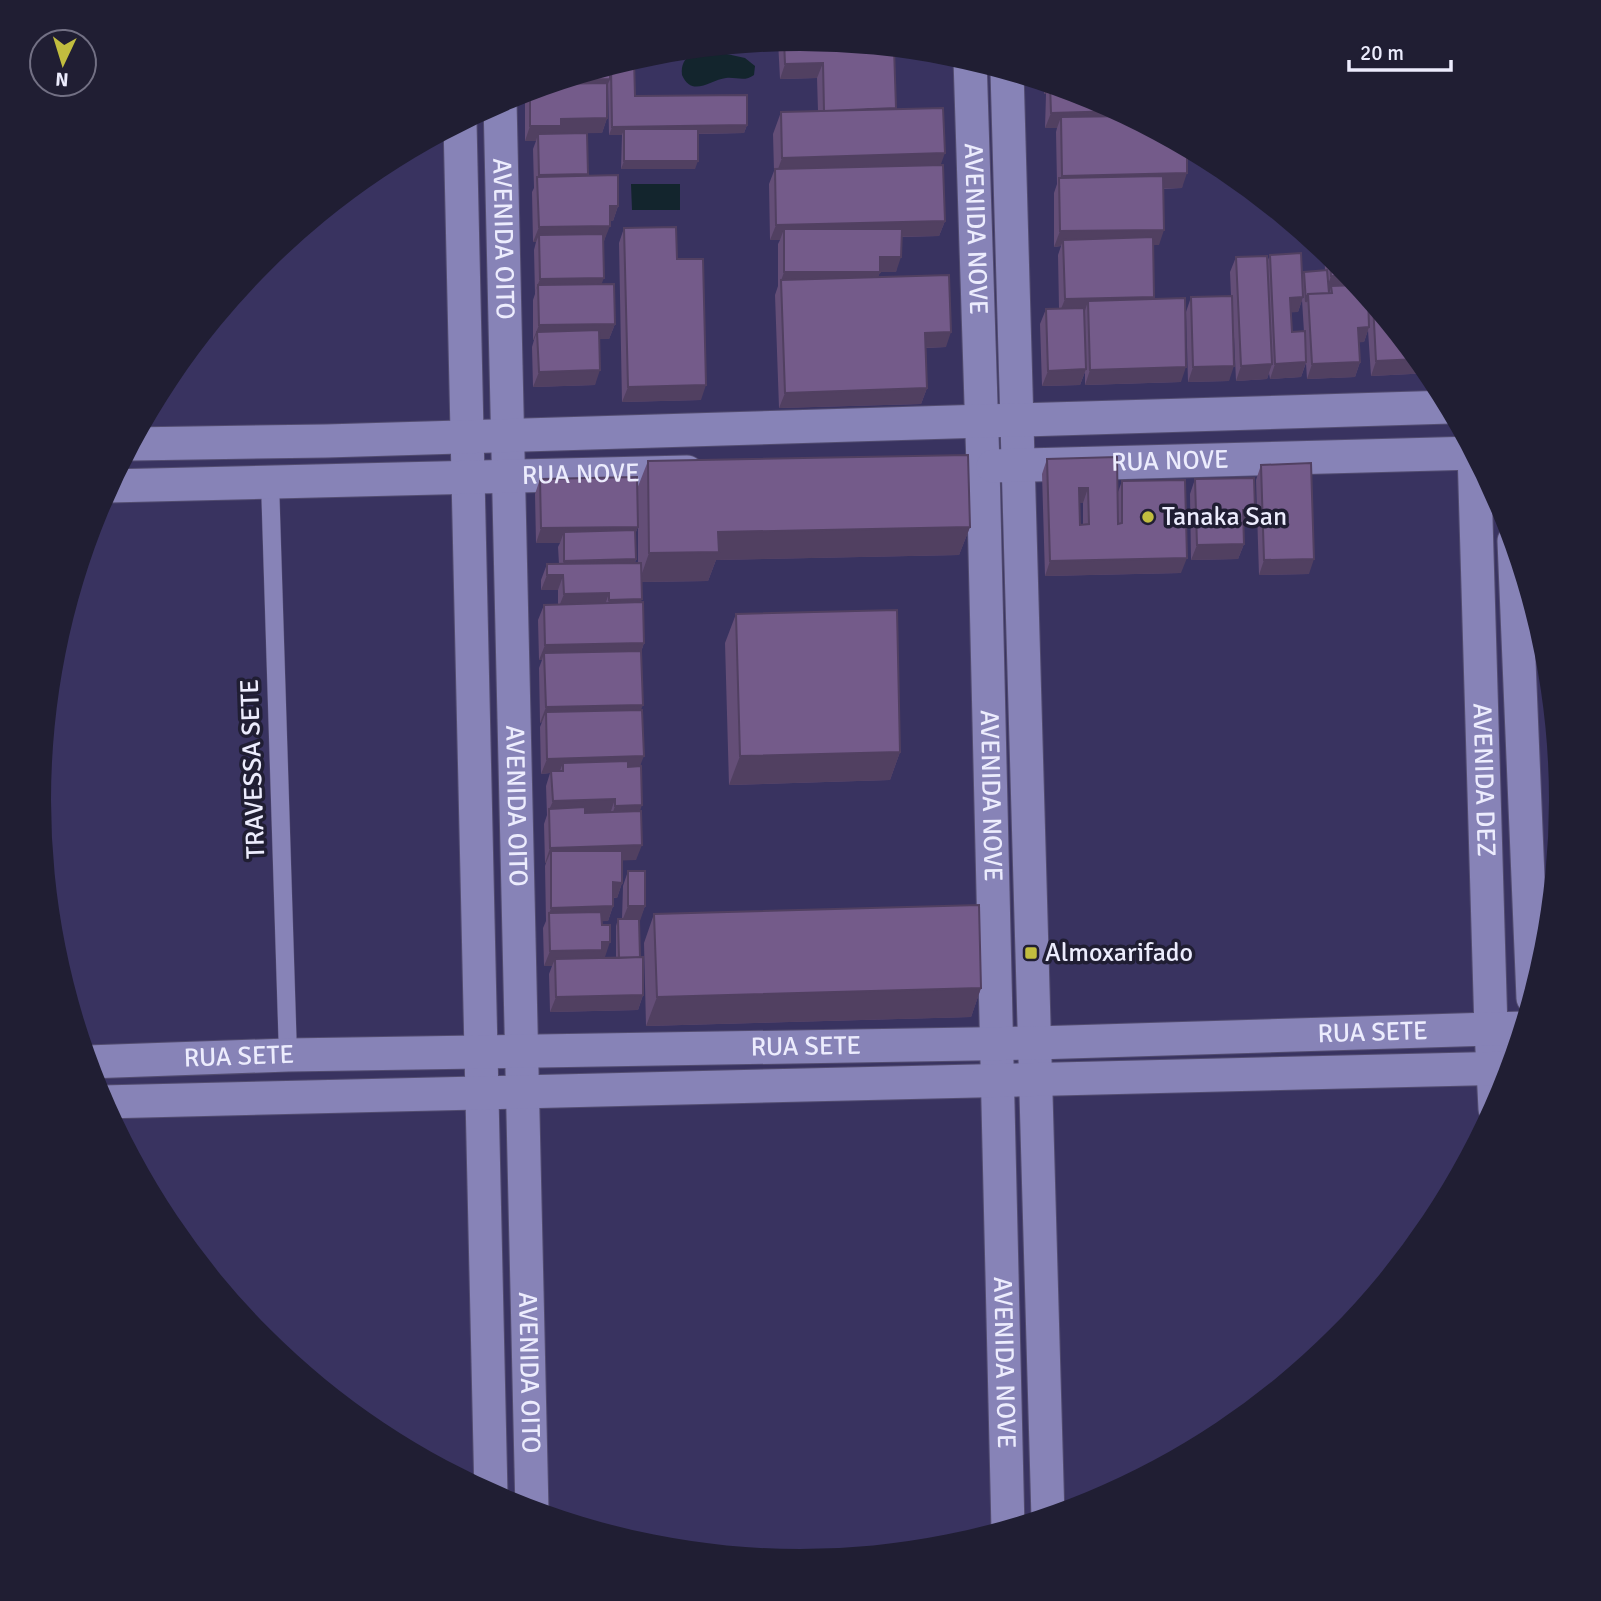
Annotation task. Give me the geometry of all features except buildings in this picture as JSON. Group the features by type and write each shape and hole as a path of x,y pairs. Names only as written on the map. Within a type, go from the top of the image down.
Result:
{"street":[{"name":"AVENIDA NOVE","path":"970,70 981,421 969,466 995,1044 1008,1521"},
{"name":"AVENIDA NOVE","path":"1007,80 1016,466 1048,1508"},
{"name":"AVENIDA OITO","path":"500,114 532,1500"},
{"name":"AVENIDA OITO","path":"460,133 491,1483"},
{"name":"RUA NOVE","path":"141,444 468,437 1438,407"},
{"name":"RUA NOVE","path":"969,466 1465,453"},
{"name":"RUA NOVE","path":"121,486 723,471"},
{"name":"AVENIDA DEZ","path":"1475,472 1490,1030 1502,1064"},
{"name":"AVENIDA DEZ","path":"1515,577 1532,966"},
{"name":"RUA SETE","path":"99,1062 288,1055 995,1044 1514,1029"},
{"name":"RUA SETE","path":"115,1102 1500,1068"}],"lane":[{"name":"TRAVESSA SETE","path":"270,482 288,1055"}],"water":[{"path":"728,54 745,58 755,66 754,75 751,77 720,79 696,87 686,82 682,75 686,60"},
{"path":"631,184 680,184 680,210 632,210"}],"place":[{"name":"Tanaka San","path":"1148,517"},
{"name":"Almoxarifado","path":"1031,953"}]}
